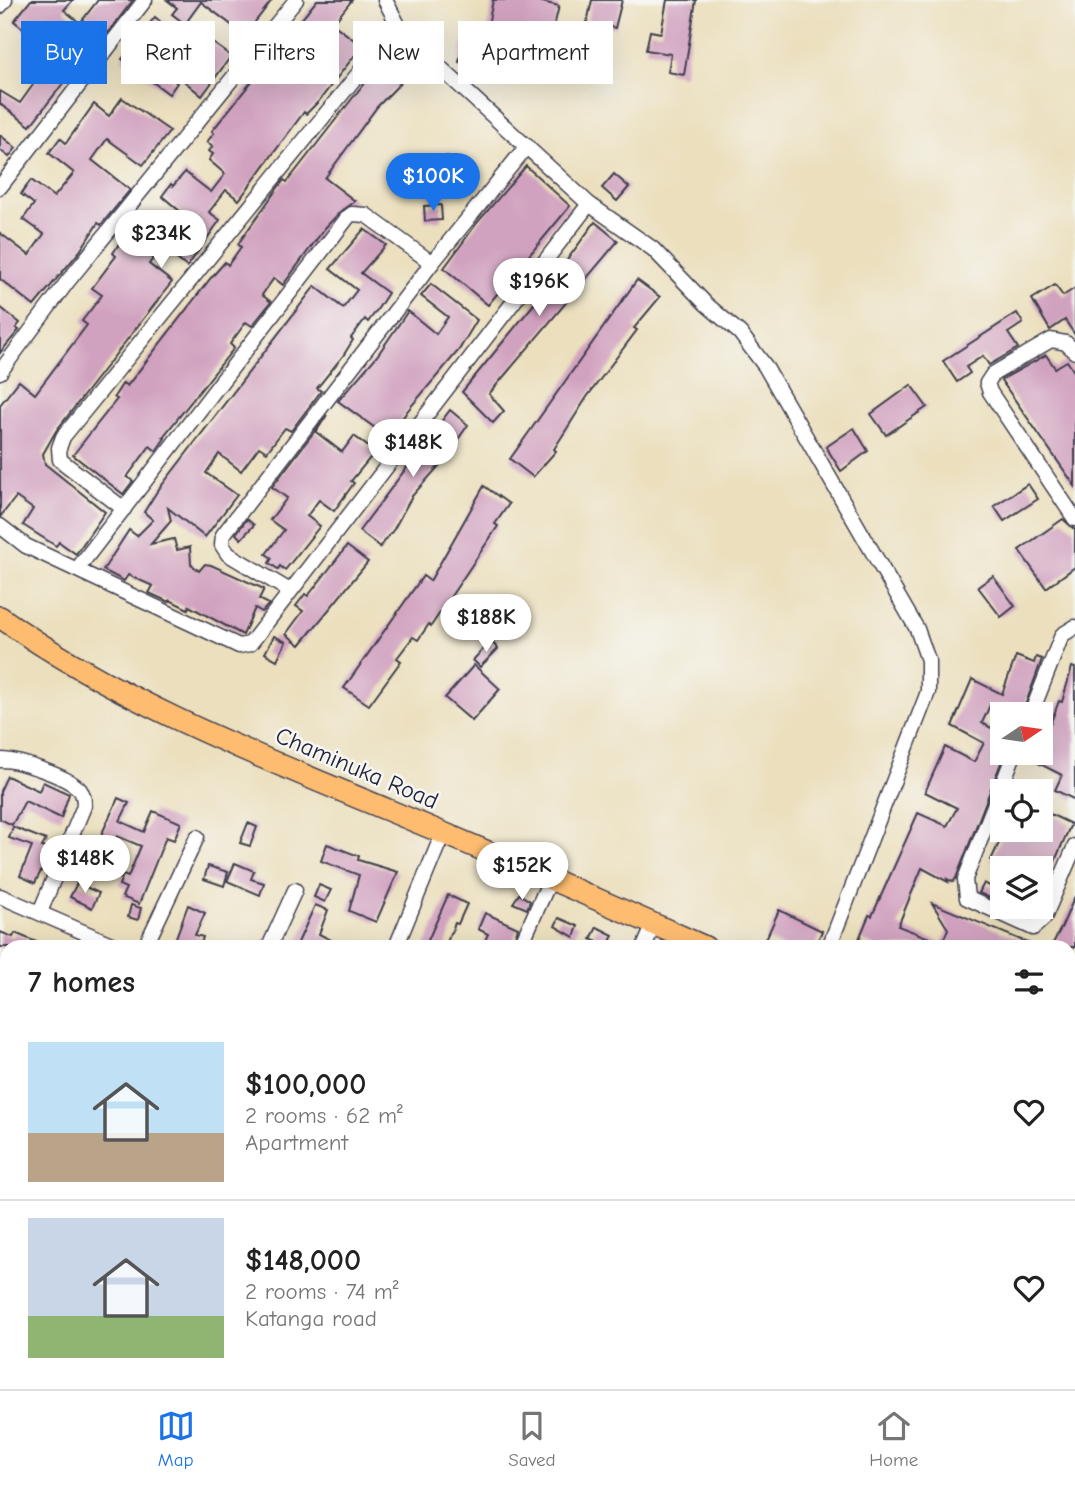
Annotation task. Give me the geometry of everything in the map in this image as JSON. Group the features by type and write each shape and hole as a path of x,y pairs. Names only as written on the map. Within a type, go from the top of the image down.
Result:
{"main road":[{"name":"Chaminuka Road","path":"0,617 78,668 166,715 551,878 689,940"}],"street":[{"path":"0,6 5,0"},
{"path":"0,187 145,0"},
{"path":"0,372 68,281 296,0"},
{"path":"385,0 396,21"},
{"path":"444,68 589,204 653,249 706,304 740,333 765,366 917,629 928,660 928,692 832,940"},
{"path":"124,509 60,460 59,448 63,437 353,79"},
{"path":"290,591 228,554 222,545 223,535 432,263 527,146"},
{"path":"0,526 26,546 78,568 239,646 250,644 589,204"},
{"path":"78,568 352,214 366,215 432,263"},
{"path":"1075,352 1066,343 1051,340 993,374 988,383 990,392 1075,519"},
{"path":"1036,702 1062,635 1075,627"},
{"path":"0,760 20,761 77,787 84,799 84,806 40,912"},
{"path":"1010,765 965,879 967,898 1033,928 1044,918 1075,846"},
{"path":"399,940 443,833"},
{"path":"148,940 197,837"},
{"path":"523,940 551,878"},
{"path":"272,940 295,890"},
{"path":"0,896 102,940"},
{"path":"647,940 654,924"}],"building":[{"path":"31,0 73,0 64,10 78,21 21,21 21,27 14,21"},
{"path":"98,0 133,0 107,34 107,21 82,21"},
{"path":"167,0 272,0 256,21 229,23 201,2 187,21 181,21 172,14 177,8"},
{"path":"317,0 352,0 335,21 300,21"},
{"path":"493,0 534,0 559,6 555,21 489,21"},
{"path":"592,0 622,0 615,28 613,21 587,21"},
{"path":"667,0 696,0 684,75 668,72 671,54 646,50 650,31 661,33"},
{"path":"339,29 353,39 353,57 339,75"},
{"path":"215,44 229,55 229,59 215,78"},
{"path":"34,84 62,84 30,126 0,104 0,91 20,103"},
{"path":"156,84 176,84 169,94"},
{"path":"188,84 211,84 202,96"},
{"path":"250,84 332,84 306,114 304,112 239,200 226,190 209,212 220,220 187,267 162,247 149,264 172,282 56,431 43,454 45,464 105,512 76,554 59,542 56,546 23,525 33,509 16,497 0,517 0,405 19,381 35,394 87,325 82,321 102,295 92,288 116,256 113,253 121,241 126,244 148,215 176,236 189,219 162,196 171,184 173,186 185,172 211,192 225,174 209,160 213,154 209,151 213,146 207,142 214,133 212,131"},
{"path":"364,84 399,84 377,107 325,178 355,201 325,228 283,285 274,278 262,295 271,302 252,326 246,322 230,344 234,348 163,437 165,438 156,451 150,446 127,477 133,481 123,494 73,455 117,399 114,397 123,383 127,386 210,279 225,262 228,265 241,247 238,244 284,180 287,182"},
{"path":"122,98 170,131 143,165 107,139 92,160 130,190 101,225 98,223 80,251 34,306 0,279 0,233 29,255 44,234 23,219 34,204 21,194 31,180 54,197 74,173 49,153 60,138 66,143 94,104 109,116"},
{"path":"0,135 16,148 9,157 0,150"},
{"path":"447,156 464,167 454,181 451,179 447,184 434,175"},
{"path":"526,166 570,206 488,305 444,268 477,223"},
{"path":"614,174 629,187 617,201 602,188"},
{"path":"441,205 442,220 425,221 424,206"},
{"path":"595,222 618,241 489,394 504,411 493,423 462,392 539,298"},
{"path":"364,229 386,245 361,273 388,293 377,310 368,322 365,319 351,338 353,340 343,356 317,388 321,391 291,431 285,428 267,452 259,447 241,471 219,454 206,473 237,495 205,537 168,508 171,521 151,544 174,539 177,550 190,547 191,564 199,571 205,564 211,565 264,589 259,599 269,604 262,612 255,608 243,635 189,606 188,609 149,593 153,586 128,575 124,581 103,570 129,530 137,536 153,520 144,512 156,493 315,286 343,308 357,290 330,269"},
{"path":"637,280 660,297 634,328 637,330 587,397 554,449 556,451 533,477 510,459"},
{"path":"431,284 477,320 459,350 408,410 389,438 338,401 377,356 408,311 436,334 448,317 421,296"},
{"path":"1055,285 1063,296 1075,288 1075,335 1065,320 1050,330 1032,299"},
{"path":"0,307 20,323 16,328 19,330 0,353"},
{"path":"1017,313 1023,323 1008,333 1018,348 989,365 983,356 966,367 970,373 957,382 943,361"},
{"path":"1046,355 1055,368 1067,361 1075,373 1075,486 1001,380"},
{"path":"911,385 927,407 886,435 871,414"},
{"path":"450,410 468,425 440,465 412,496 394,529 380,547 359,531"},
{"path":"327,415 316,432 342,452 354,436 375,452 351,481 354,483 334,511 319,500 307,516 320,526 285,570 280,566 278,569 269,563 272,558 266,554 284,530 270,520 287,498 272,487"},
{"path":"854,428 868,451 841,471 826,447"},
{"path":"1028,484 1038,499 1004,521 994,506"},
{"path":"484,486 509,504 495,524 498,526 431,626 429,624 418,640 413,637 397,658 401,661 369,705 344,688 423,576 430,581"},
{"path":"247,519 254,525 241,539 236,534"},
{"path":"1063,519 1075,530 1075,567 1046,588 1019,550"},
{"path":"347,546 368,562 300,645 286,634 303,611 296,606 305,594 308,596"},
{"path":"993,576 1015,606 1001,617 978,587"},
{"path":"274,636 286,642 277,660 265,653"},
{"path":"491,641 498,649 480,667 473,660"},
{"path":"1016,656 1034,663 1036,657 1042,659 1026,702 990,702 982,723 990,727 990,765 1000,765 995,779 990,779 990,791 956,878 953,882 947,879 948,882 922,868 898,926 934,940 861,940 859,939 869,915 872,916 918,813 947,826 957,808 925,792 945,747 974,762 984,743 952,726 972,679 1002,694"},
{"path":"474,665 500,689 472,721 445,698"},
{"path":"1072,667 1075,668 1075,800 1055,790 1062,775 1042,765 1054,765 1054,714 1059,701 1062,702"},
{"path":"7,776 39,791 43,782 69,794 61,818 25,801 12,825 0,819 0,791"},
{"path":"118,798 129,803 120,821 144,832 153,811 181,823 174,840 166,837 139,904 122,897 126,888 119,885 123,875 128,877 141,846 117,836 108,857 94,851"},
{"path":"1053,815 1071,824 1053,865 1053,856 993,856 999,842 1053,842"},
{"path":"248,823 257,827 250,846 240,843"},
{"path":"13,827 46,840 42,847 51,851 35,883 20,876 32,846 9,838"},
{"path":"327,844 359,856 358,860 398,872 376,922 349,911 359,875 321,861"},
{"path":"235,863 254,871 251,879 264,883 260,895 227,881"},
{"path":"208,866 228,872 224,886 204,879"},
{"path":"77,883 99,893 92,908 70,897"},
{"path":"984,883 990,886 990,898 979,893"},
{"path":"319,885 331,890 325,902 314,897"},
{"path":"519,894 530,901 527,909 513,903"},
{"path":"448,895 467,904 448,940 428,940"},
{"path":"1075,896 1075,940 1055,940"},
{"path":"932,903 1021,940 943,940 948,929"},
{"path":"131,905 141,908 138,920 128,917"},
{"path":"188,905 205,913 195,935 203,937 202,940 175,940"},
{"path":"315,905 328,910 319,934 331,940 299,940"},
{"path":"779,910 822,931 818,940 766,939"},
{"path":"485,913 518,928 514,940 485,940 488,934 478,929"},
{"path":"559,918 578,926 574,937 555,926"},
{"path":"597,927 613,935 611,940 591,939"},
{"path":"0,932 13,937 15,933 32,940 0,940"}]}
